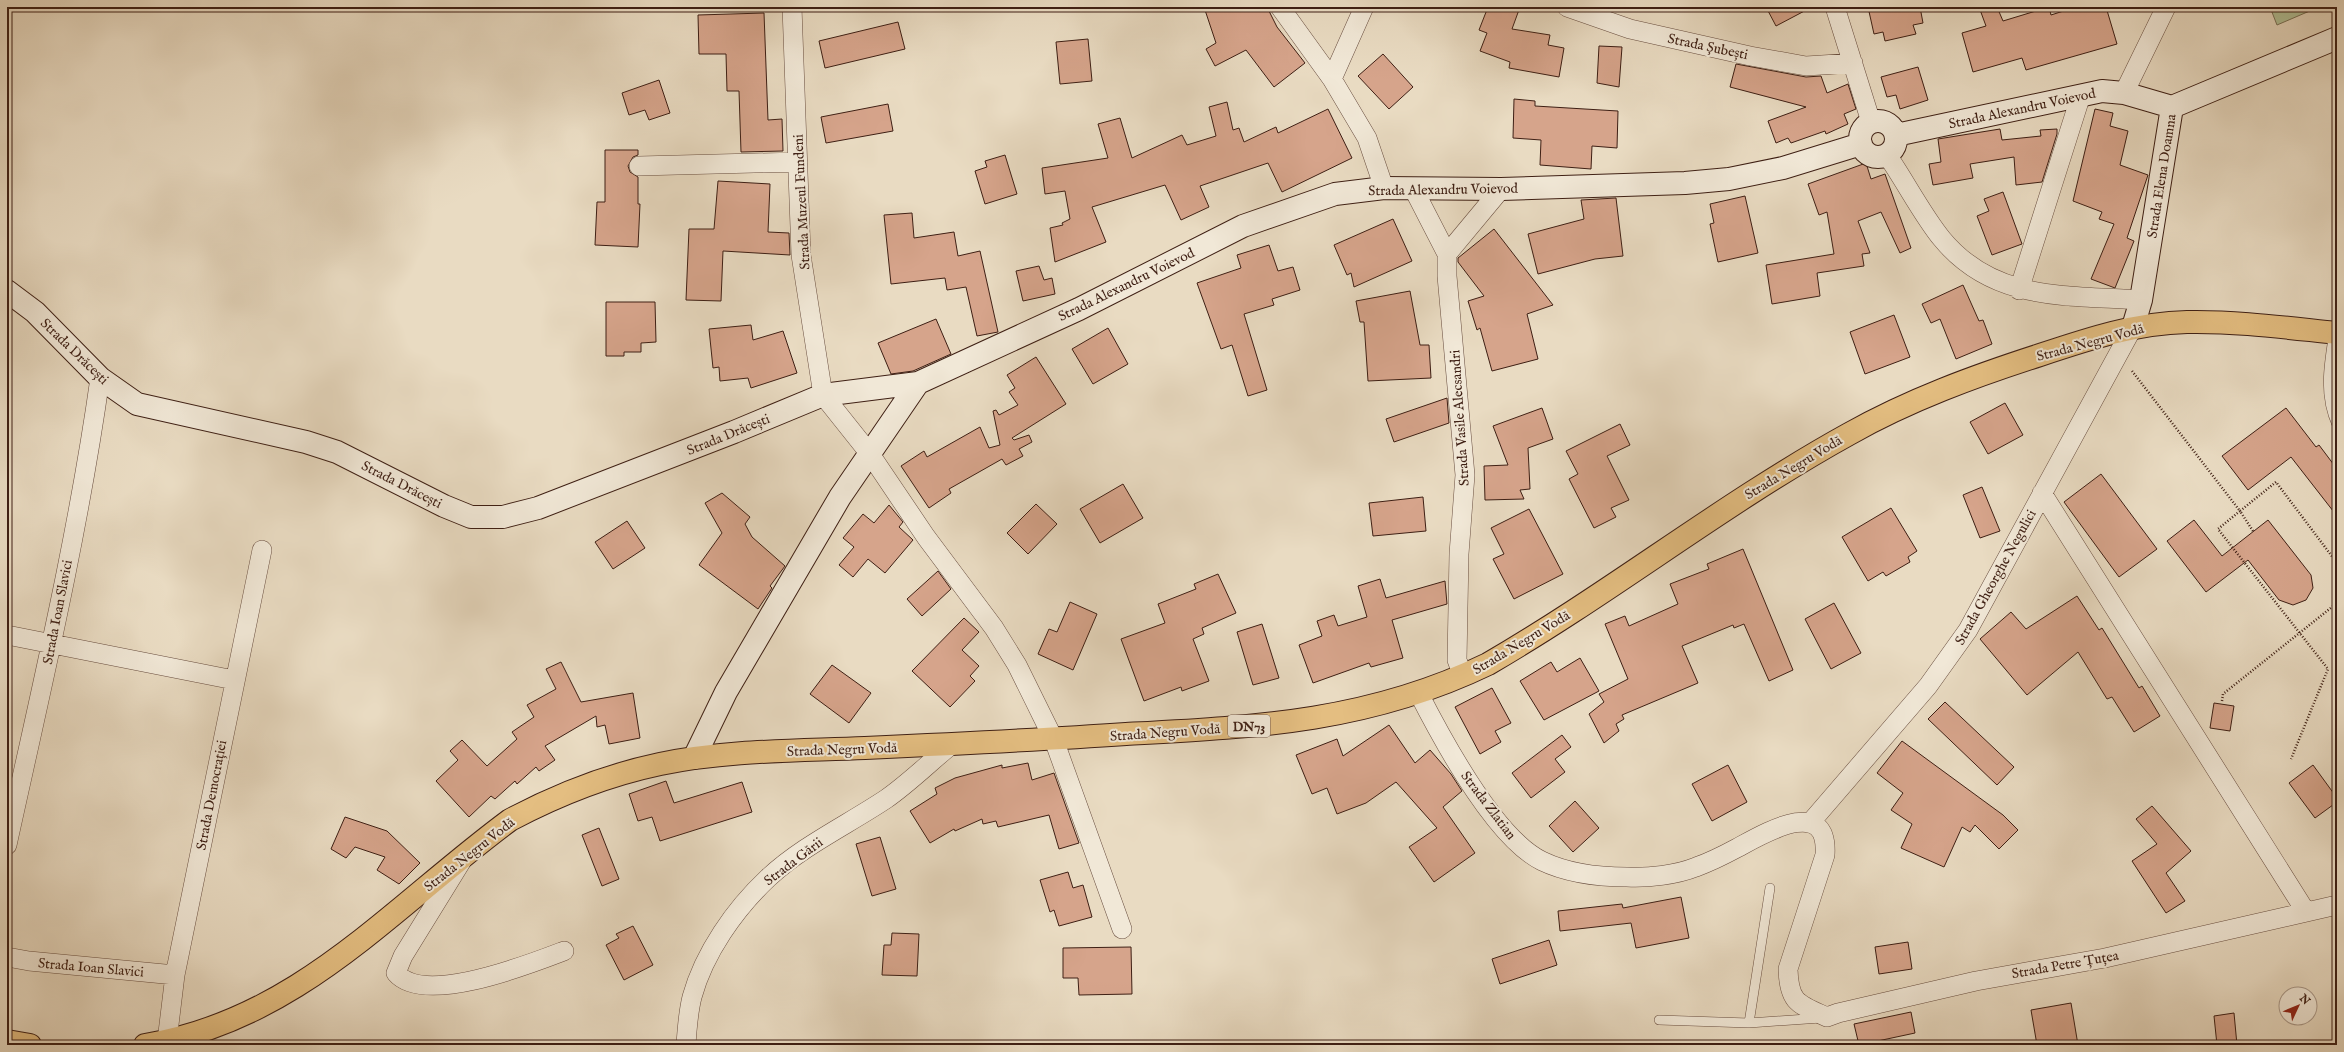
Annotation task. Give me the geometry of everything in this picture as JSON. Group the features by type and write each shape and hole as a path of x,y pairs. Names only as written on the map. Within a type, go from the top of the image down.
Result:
{"main road":[{"name":"Strada Elena Doamna","path":"2133,327 2141,300 2172,107 2337,38"},
{"name":"Strada Alexandru Voievod","path":"1896,135 2102,91 2124,93 2172,107"},
{"path":"1882,121 1891,126 1896,135 1895,147 1887,155 1877,158 1867,153 1861,144 1862,131 1872,122 1882,121"},
{"name":"Strada Alexandru Voievod","path":"918,383 1079,309 1243,226 1335,194 1384,188 1501,188 1685,183 1729,179 1783,168 1861,144"},
{"name":"Strada Drăcești","path":"7,291 35,312 100,378 138,404 306,442 337,452 444,506 472,517 503,517 538,508 734,432 823,395 918,383"},
{"name":"Strada Negru Vodă","path":"145,1045 167,1041 244,1016 300,985 365,937 510,820 585,786 652,766 694,758 750,753 1054,740 1272,725 1359,710 1418,692 1463,676 1517,647 1739,500 1850,433 1902,407 1966,381 2059,349 2133,327 2187,322 2335,333"},
{"path":"694,758 726,692 840,497 918,383"},
{"path":"7,1041 30,1045"}],"street":[{"name":"Strada Muzeul Fundeni","path":"792,7 801,255 823,395"},
{"path":"1280,7 1332,80 1367,138 1384,188"},
{"path":"1332,80 1364,7"},
{"name":"Strada Șubești","path":"1567,7 1630,29 1750,56 1806,66 1853,63"},
{"path":"1835,7 1872,122"},
{"path":"2124,93 2166,7"},
{"path":"2019,290 2081,95"},
{"path":"1887,155 1942,239 1970,266 1997,282 2019,290 2141,300"},
{"path":"640,166 798,162"},
{"name":"Strada Vasile Alecsandri","path":"1413,188 1447,254 1447,276 1465,475 1459,554 1457,660 1463,676"},
{"path":"1447,254 1501,188"},
{"name":"Strada Gheorghe Negulici","path":"1816,827 1928,686 1968,630 2133,327"},
{"name":"Strada Ioan Slavici","path":"7,844 51,643 93,424 100,378"},
{"path":"823,395 870,454 926,536 994,628 1017,665 1054,740 1122,929"},
{"path":"2042,493 2306,912"},
{"name":"Strada Democrației","path":"167,1041 175,975 234,680 262,550"},
{"path":"7,634 234,680"},
{"name":"Strada Zlatian","path":"1418,692 1440,734 1494,817 1522,848 1542,861 1586,873 1628,878 1664,875 1695,868 1769,830 1789,823 1816,827"},
{"name":"Strada Gării","path":"686,1045 692,996 702,972 721,936 743,904 768,877 808,848 887,798 951,744"},
{"path":"1816,827 1825,838 1825,855 1788,969 1788,986 1791,996 1796,1002 1827,1017"},
{"path":"466,854 403,956 396,973 402,980 424,985 460,982 498,974 564,951"},
{"name":"Strada Petre Țuțea","path":"1827,1017 1838,1013 1976,980 2105,958 2337,905"},
{"name":"Strada Ioan Slavici","path":"7,956 29,961 175,975"}],"lane":[{"path":"2335,333 2327,378 2331,411 2337,425"},
{"path":"1749,1023 1770,888"},
{"path":"1659,1020 1749,1023 1787,1022 1827,1017"}],"path":[{"path":"2119,355 2240,511 2253,531"},
{"path":"2291,759 2328,669 2218,529 2276,482 2337,563"},
{"path":"2222,701 2222,694 2337,603"}],"green space":[{"path":"2270,7 2319,7 2277,25"}],"building":[{"path":"1204,7 1267,7 1277,27 1305,63 1274,87 1246,50 1215,66 1206,49 1216,43"},
{"path":"1488,7 1520,7 1512,29 1550,35 1548,45 1564,48 1559,77 1509,68 1510,62 1480,51 1487,33 1479,30"},
{"path":"1766,7 1812,7 1776,26"},
{"path":"1868,7 1920,7 1923,23 1913,25 1916,34 1885,41 1883,32 1874,34"},
{"path":"1979,7 1997,7 2003,21 2049,7 2051,15 2076,7 2106,7 2117,44 2026,70 2022,58 1973,72 1962,33 1986,26"},
{"path":"764,13 768,120 782,119 783,151 741,152 739,91 727,91 726,54 699,54 698,15"},
{"path":"898,22 905,49 825,68 819,41"},
{"path":"1088,39 1092,81 1060,84 1056,42"},
{"path":"1599,46 1622,47 1619,87 1597,83"},
{"path":"1383,54 1413,87 1389,109 1358,76"},
{"path":"1736,64 1806,77 1821,76 1827,93 1848,84 1856,109 1844,114 1848,124 1826,134 1825,131 1791,143 1788,138 1776,143 1768,121 1806,107 1730,87"},
{"path":"1918,67 1928,100 1900,109 1896,95 1887,97 1881,77"},
{"path":"659,80 670,113 649,120 645,110 629,115 622,93"},
{"path":"1514,99 1535,101 1535,106 1618,111 1617,148 1592,146 1591,169 1540,165 1541,140 1513,138"},
{"path":"1227,102 1233,130 1239,128 1244,142 1276,127 1278,133 1328,109 1352,158 1282,192 1268,163 1200,186 1209,207 1181,220 1165,185 1092,207 1106,242 1055,262 1050,228 1063,225 1062,223 1070,219 1065,191 1045,194 1042,168 1108,158 1098,124 1120,118 1132,158 1182,135 1187,145 1216,136 1209,107"},
{"path":"888,104 893,131 826,143 821,117"},
{"path":"2095,109 2113,113 2110,126 2128,131 2120,165 2148,175 2127,238 2134,241 2115,288 2091,279 2114,224 2099,219 2102,212 2073,201"},
{"path":"2000,129 2002,140 2041,136 2040,130 2057,129 2057,134 2042,182 2016,185 2014,157 1970,164 1973,178 1933,185 1929,164 1941,162 1938,139"},
{"path":"605,150 638,150 638,155 633,157 628,166 630,172 638,177 638,204 640,204 638,247 595,245 597,202 605,202"},
{"path":"1005,155 1017,194 985,204 975,171 987,167 985,161"},
{"path":"1866,163 1871,179 1885,174 1911,248 1900,253 1881,212 1858,221 1870,253 1862,254 1864,266 1817,273 1820,296 1772,304 1766,265 1834,254 1827,212 1819,215 1808,184"},
{"path":"718,181 770,184 768,232 789,233 790,255 723,251 721,301 686,300 689,229 714,229"},
{"path":"2003,192 2022,244 1992,255 1977,216 1989,211 1984,199"},
{"path":"1745,196 1758,253 1718,262 1710,224 1714,223 1710,204"},
{"path":"1616,198 1623,256 1595,259 1538,274 1528,234 1584,219 1581,200"},
{"path":"912,213 914,238 954,232 958,256 980,251 998,332 977,336 966,287 947,290 945,278 891,284 884,215"},
{"path":"1393,219 1412,261 1354,287 1351,273 1347,275 1334,245"},
{"path":"1494,229 1553,305 1527,314 1538,359 1492,371 1480,328 1477,330 1468,301 1484,296 1458,262 1458,258"},
{"path":"1269,245 1278,271 1293,267 1300,290 1272,299 1274,305 1244,314 1267,390 1248,396 1232,345 1221,349 1197,283 1241,268 1237,255"},
{"path":"1039,266 1044,280 1052,278 1055,294 1023,301 1016,271"},
{"path":"1963,285 1979,321 1983,320 1992,344 1956,359 1940,319 1931,323 1922,304"},
{"path":"1410,291 1420,345 1429,345 1431,378 1368,381 1364,322 1360,322 1356,301"},
{"path":"606,302 655,302 656,342 641,343 641,352 624,352 624,356 606,356"},
{"path":"1894,315 1910,357 1865,374 1850,332"},
{"path":"936,319 951,354 913,371 891,374 878,343"},
{"path":"751,325 753,340 783,331 797,373 751,388 748,378 720,381 719,367 713,368 709,329"},
{"path":"1108,328 1128,364 1093,384 1072,349"},
{"path":"1036,357 1066,404 1012,438 1014,440 1029,435 1032,442 1019,449 1023,456 1006,465 1002,459 949,489 951,493 929,508 901,466 924,451 927,457 980,427 989,448 1000,445 993,411 996,410 999,415 1018,405 1009,392 1015,388 1007,375"},
{"path":"1447,398 1449,423 1394,442 1386,419"},
{"path":"2005,403 2023,435 1988,454 1970,422"},
{"path":"1542,408 1553,439 1528,448 1530,489 1520,490 1524,499 1485,500 1484,466 1508,465 1493,426"},
{"path":"2286,408 2316,447 2319,445 2337,469 2337,516 2291,457 2248,490 2222,456"},
{"path":"1620,424 1630,445 1607,456 1629,500 1611,508 1616,517 1594,528 1569,479 1578,474 1566,451"},
{"path":"2101,474 2157,549 2119,577 2064,502"},
{"path":"1123,484 1143,518 1100,543 1080,509"},
{"path":"1982,487 2000,531 1980,538 1963,495"},
{"path":"722,493 750,517 745,524 752,537 785,566 770,586 772,588 758,609 699,565 722,533 705,503"},
{"path":"1423,497 1426,531 1373,536 1369,503"},
{"path":"1036,504 1057,524 1028,554 1007,533"},
{"path":"889,505 903,522 899,527 913,540 885,573 868,559 853,577 839,565 854,547 843,538 863,514 874,523"},
{"path":"1891,508 1917,551 1908,557 1910,562 1886,576 1883,572 1868,581 1842,537"},
{"path":"1529,509 1563,574 1514,599 1493,559 1504,554 1491,528"},
{"path":"2194,520 2222,556 2268,520 2311,575 2313,588 2306,600 2293,605 2279,600 2248,560 2206,592 2167,541"},
{"path":"627,521 645,548 613,569 595,542"},
{"path":"1743,549 1793,670 1769,681 1744,624 1734,628 1733,625 1682,646 1698,683 1622,715 1624,719 1616,724 1619,731 1604,743 1589,714 1604,702 1599,694 1628,679 1605,624 1625,616 1629,626 1678,604 1670,584 1709,569 1707,564"},
{"path":"938,571 951,589 922,616 907,599"},
{"path":"1218,574 1236,613 1202,628 1204,634 1193,639 1209,681 1182,691 1181,687 1144,701 1121,639 1165,623 1158,604 1196,589 1194,584"},
{"path":"1380,579 1386,598 1445,581 1447,604 1392,620 1403,658 1371,667 1369,663 1313,683 1299,645 1322,636 1317,621 1334,615 1338,626 1367,617 1358,586"},
{"path":"2077,596 2099,630 2102,628 2139,688 2142,686 2160,716 2134,732 2112,697 2107,699 2078,652 2027,695 1980,639 2011,612 2026,629"},
{"path":"1070,602 1097,614 1073,670 1038,654 1049,629 1057,632"},
{"path":"1834,603 1861,653 1831,669 1805,619"},
{"path":"964,618 979,632 962,650 979,666 970,676 975,681 950,707 912,671"},
{"path":"1262,624 1279,678 1253,685 1237,632"},
{"path":"1580,658 1599,691 1544,720 1520,681 1551,662 1557,672"},
{"path":"561,662 581,702 633,693 640,738 609,744 605,725 597,727 596,716 545,746 555,760 539,771 536,767 517,784 515,781 495,799 491,796 469,817 436,781 458,760 450,751 462,740 487,766 517,739 512,732 534,717 527,705 556,689 546,669"},
{"path":"832,665 871,693 849,723 810,694"},
{"path":"1492,688 1511,723 1495,731 1501,742 1480,754 1455,707"},
{"path":"1945,702 2014,767 1997,785 1928,719"},
{"path":"2214,703 2234,706 2230,731 2210,728"},
{"path":"1389,725 1415,763 1430,750 1451,774 1462,791 1443,807 1475,853 1434,882 1409,847 1437,828 1396,782 1366,803 1337,814 1327,788 1312,794 1296,755 1337,739 1343,756"},
{"path":"1562,735 1571,747 1555,759 1565,772 1531,798 1512,773"},
{"path":"1902,741 2003,815 2018,830 1999,849 1975,825 1970,832 1962,827 1944,867 1901,848 1912,824 1891,810 1903,793 1877,773"},
{"path":"1028,763 1032,780 1054,773 1079,843 1059,849 1049,815 998,827 996,821 983,824 982,819 955,831 954,829 930,843 910,811 937,794 935,788 955,778 1002,765 1002,768"},
{"path":"1728,765 1747,802 1712,821 1692,784"},
{"path":"2313,765 2337,798 2337,802 2315,818 2289,783"},
{"path":"666,781 674,803 742,782 752,812 660,841 652,817 638,821 629,794"},
{"path":"1575,801 1599,828 1573,852 1549,826"},
{"path":"2152,806 2191,851 2166,873 2185,901 2166,913 2132,861 2157,844 2136,819"},
{"path":"345,817 387,831 420,863 399,884 377,870 385,857 355,847 346,858 331,849"},
{"path":"599,828 619,879 602,886 582,835"},
{"path":"880,837 896,889 872,896 856,844"},
{"path":"1068,872 1073,888 1083,885 1092,917 1059,926 1054,910 1050,912 1040,880"},
{"path":"1681,897 1689,938 1636,948 1631,923 1560,931 1558,911 1622,904 1623,908"},
{"path":"633,926 653,965 624,980 606,945 619,938 616,934"},
{"path":"892,933 919,934 917,976 882,975 884,945 891,945"},
{"path":"1549,940 1557,965 1500,984 1492,959"},
{"path":"1908,942 1912,969 1879,974 1875,947"},
{"path":"1131,947 1132,994 1079,995 1078,978 1063,978 1063,948"},
{"path":"2071,1003 2078,1045 2037,1045 2031,1010"},
{"path":"1911,1012 1915,1033 1859,1045 1854,1024"},
{"path":"2234,1013 2237,1045 2217,1045 2214,1016"}]}
